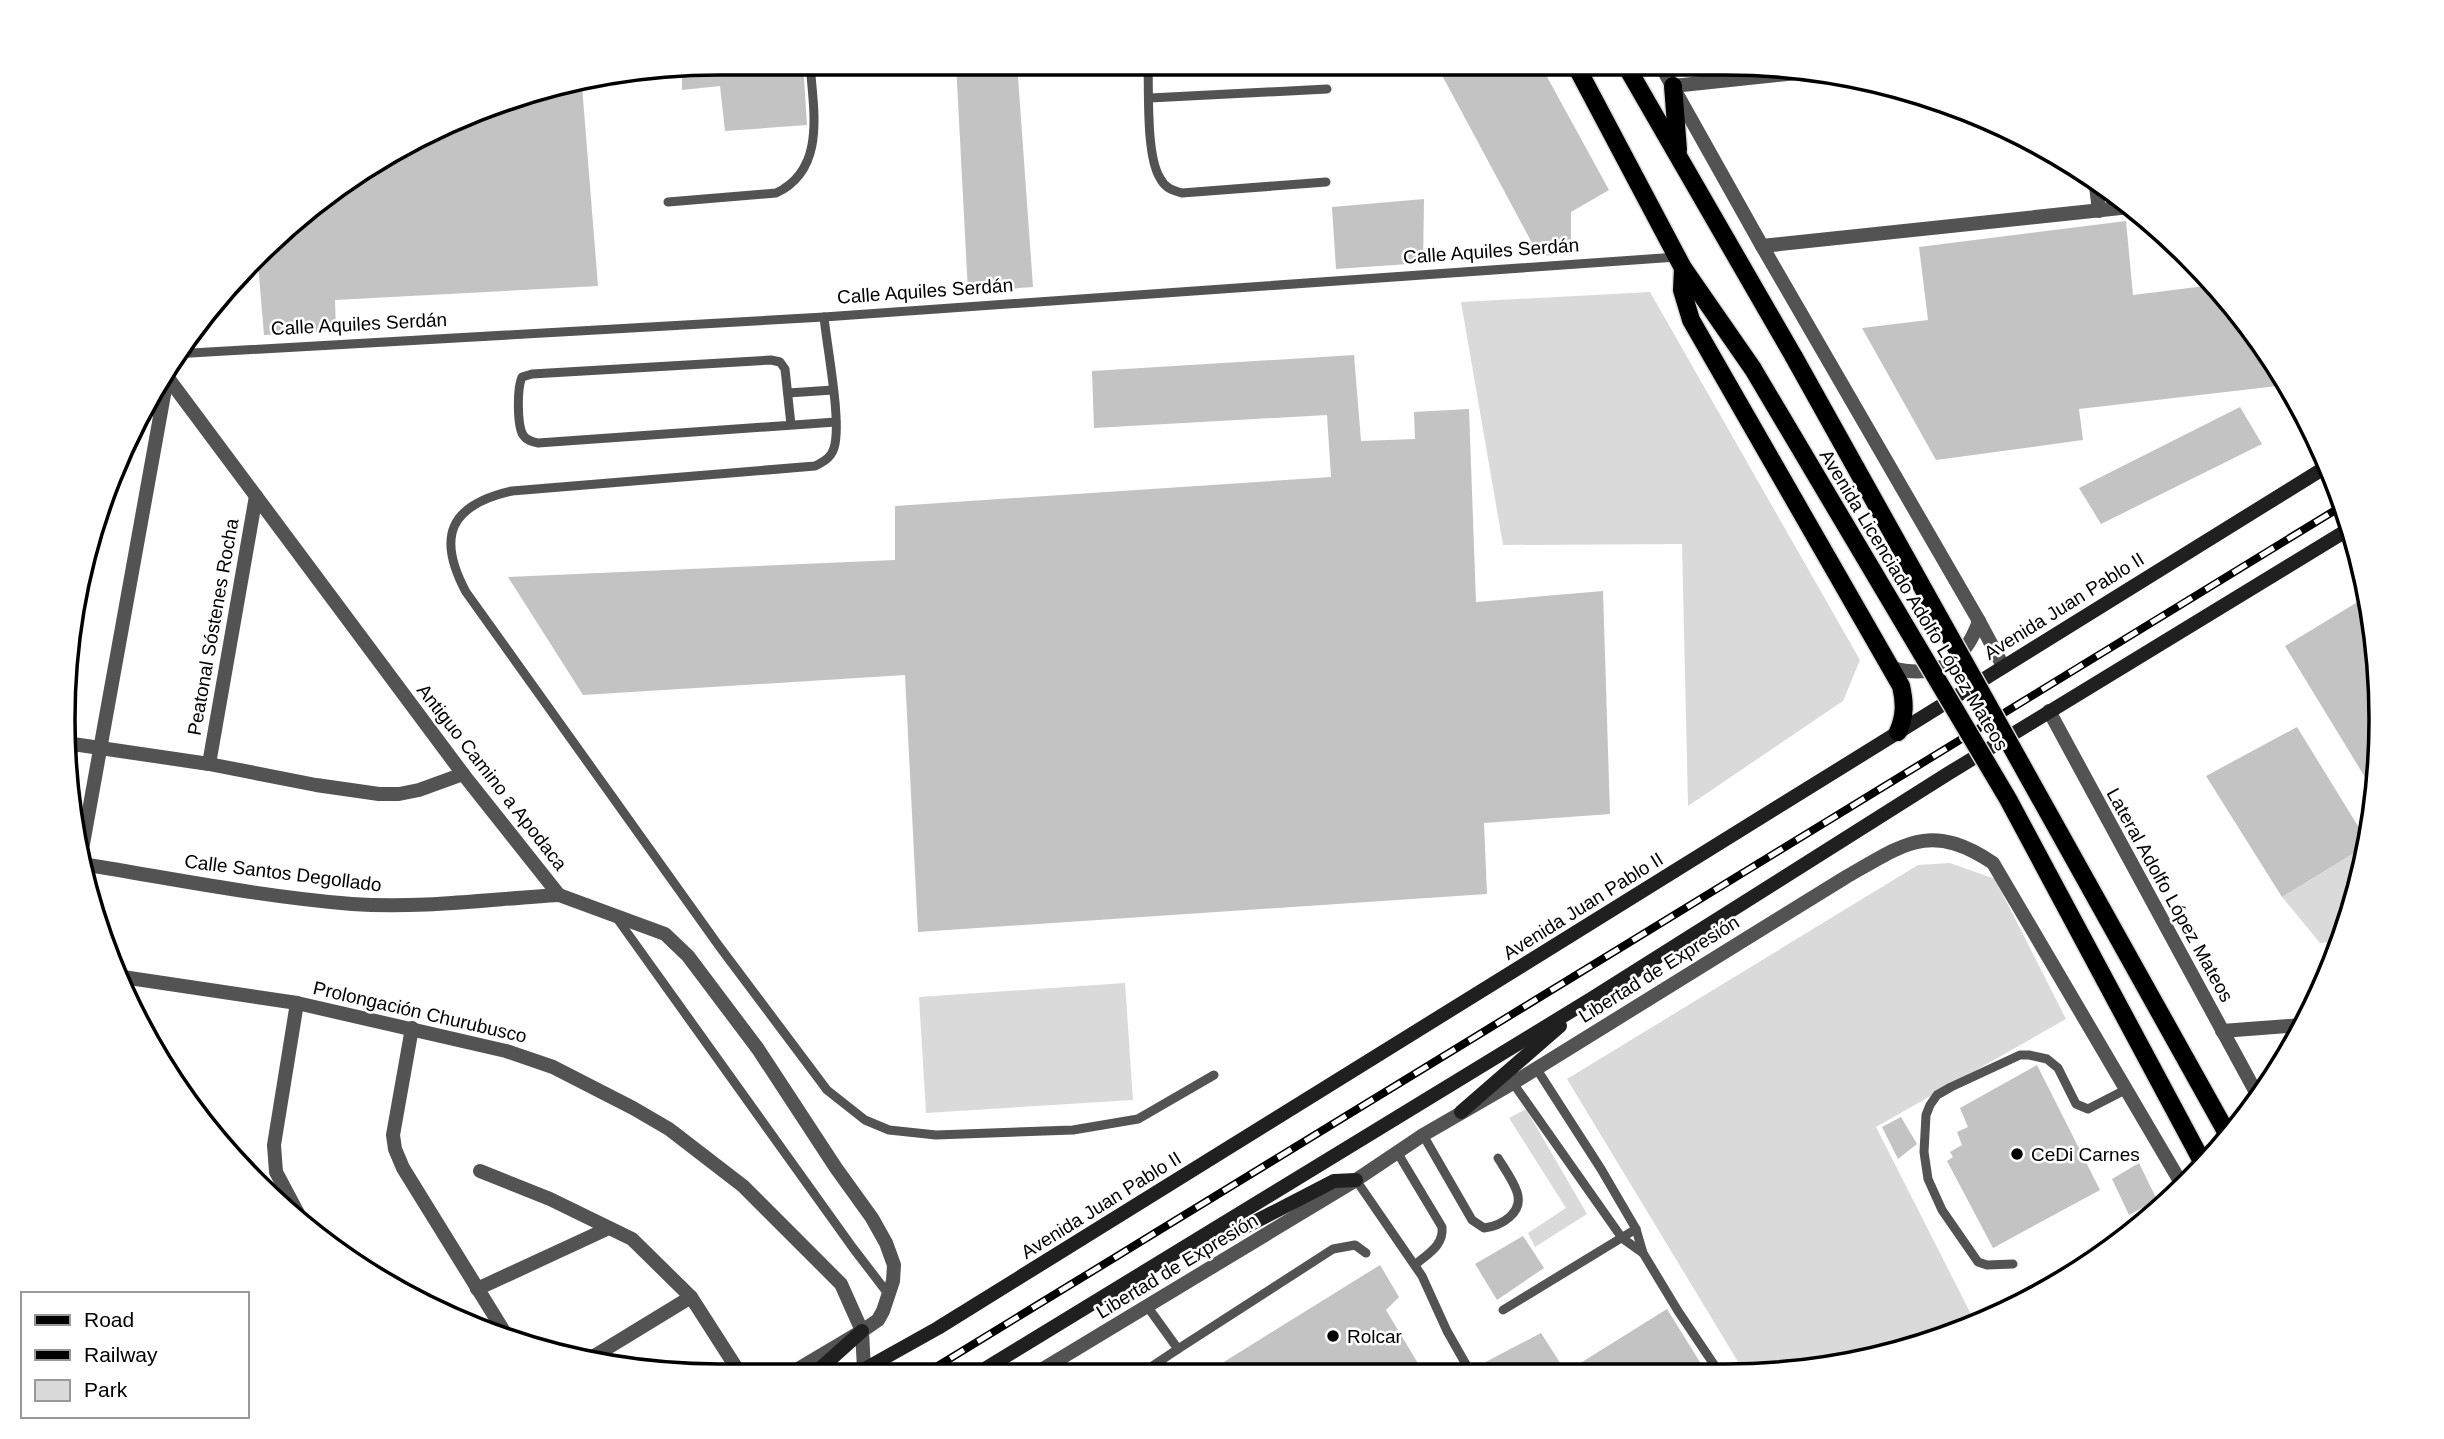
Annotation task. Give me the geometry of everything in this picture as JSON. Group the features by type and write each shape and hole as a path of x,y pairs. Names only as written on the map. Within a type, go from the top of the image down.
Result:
{"main road":[{"name":"Avenida Licenciado Adolfo López Mateos","path":"1581,75 1681,262 1754,369 2008,799 2199,1155"},
{"name":"Avenida Licenciado Adolfo López Mateos","path":"1631,75 1794,358 2223,1127"},
{"path":"1673,86 1679,157"},
{"path":"1681,262 1682,290 1691,320 1892,668 1905,700 1903,720 1898,732"},
{"name":"Avenida Juan Pablo II","path":"873,1364 938,1328 2319,471"},
{"path":"993,1364 1591,999 2049,711 2341,534"},
{"path":"1461,1112 1591,999"},
{"path":"1167,1256 1206,1245 1334,1181 1356,1181"},
{"path":"825,1364 862,1331"}],"street":[{"path":"1666,75 2004,666"},
{"path":"1673,86 1761,77"},
{"path":"2097,194 2099,211"},
{"path":"1762,246 2118,209"},
{"name":"Antiguo Camino a Apodaca","path":"171,383 463,774 559,895 665,934 688,956 758,1049 872,1218 894,1265 889,1295 878,1320 806,1364"},
{"path":"86,831 163,396"},
{"name":"Peatonal Sóstenes Rocha","path":"209,764 256,496"},
{"path":"1892,668 1910,672 1929,671 1947,665 1962,654 1973,638 1979,621"},
{"name":"Lateral Adolfo López Mateos","path":"2049,711 2253,1087"},
{"path":"76,745 209,764 379,794 419,790 463,774"},
{"name":"Libertad de Expresión","path":"1051,1364 1356,1181 1423,1135 1513,1083 1878,859 1919,840 1937,839 1966,847 1993,863 2178,1177"},
{"name":"Calle Santos Degollado","path":"93,866 352,904 396,905 559,895"},
{"name":"Prolongación Churubusco","path":"130,978 297,1003 412,1028 530,1058 594,1087 669,1129 743,1186 841,1284 862,1331"},
{"path":"292,1201 276,1172 274,1145 297,1003"},
{"path":"2222,1031 2290,1026"},
{"path":"412,1028 393,1135 395,1149 403,1168 500,1325"},
{"path":"480,1171 550,1199 632,1239 691,1297 734,1364"},
{"path":"477,1289 609,1228"},
{"path":"601,1352 691,1297"},
{"path":"860,1364 862,1331"}],"lane":[{"path":"668,202 776,193 787,188 799,177 807,162 815,131 811,75"},
{"path":"1149,75 1153,162 1160,179 1169,190 1182,192 1326,182"},
{"path":"1150,98 1327,89"},
{"name":"Calle Aquiles Serdán","path":"190,353 824,317 1681,262"},
{"path":"824,317 836,422 834,448 830,457 815,466 512,491 490,496 469,507 457,519 450,539 457,576 757,998 827,1090 864,1120 889,1129 936,1135 1073,1130 1138,1119 1214,1075"},
{"path":"792,425 785,369 780,362 771,360 532,374 522,377 518,386 522,434 528,441 538,443 836,422"},
{"path":"788,393 833,390"},
{"path":"615,916 889,1295"},
{"path":"2013,1264 1987,1265 1978,1262 1942,1210 1928,1179 1924,1161 1925,1127 1930,1105 1937,1095 1951,1087 2020,1055 2037,1056 2053,1063 2076,1104 2088,1110 2125,1090"},
{"path":"1536,1068 1601,1169 1636,1229 1643,1253 1714,1364"},
{"path":"1513,1083 1622,1238 1643,1253"},
{"path":"1423,1135 1472,1220 1484,1228 1512,1216 1518,1203 1517,1191 1498,1158"},
{"path":"1397,1152 1442,1227 1440,1243 1415,1265"},
{"path":"1356,1181 1422,1276 1438,1314 1466,1364"},
{"path":"1503,1310 1636,1229"},
{"path":"1156,1364 1333,1249 1355,1245 1366,1253"},
{"path":"1147,1306 1178,1349"}],"green space":[{"path":"1650,292 1860,660 1843,701 1688,806 1682,544 1503,545 1461,302"},
{"path":"2354,853 2329,942 2320,943 2282,897"},
{"path":"1950,863 1995,879 2066,1019 1876,1127 1971,1315 1932,1330 1850,1351 1809,1358 1739,1363 1567,1079 1918,865"},
{"path":"1125,983 1133,1100 926,1113 919,997"},
{"path":"1526,1109 1587,1214 1535,1247 1528,1233 1566,1208 1509,1118"}],"building":[{"path":"804,75 807,125 725,131 720,86 682,90 682,77"},
{"path":"957,75 1018,75 1033,287 968,292"},
{"path":"1442,75 1546,75 1609,190 1571,212 1571,254 1539,256"},
{"path":"582,91 598,286 335,300 336,331 264,335 258,270 327,208 397,162 473,124 512,109"},
{"path":"1424,199 1423,263 1336,269 1332,207"},
{"path":"2126,221 2133,295 2201,286 2236,327 2275,386 2079,409 2083,440 1936,460 1862,328 1928,320 1919,247"},
{"path":"1354,355 1361,441 1415,439 1414,412 1469,409 1476,602 1603,591 1610,814 1484,823 1487,894 918,932 905,675 583,695 508,577 895,560 895,506 1331,477 1327,415 1094,428 1092,371"},
{"path":"2240,407 2262,444 2101,524 2079,488"},
{"path":"2357,602 2363,635 2369,720 2365,778 2285,646"},
{"path":"2297,727 2359,828 2354,853 2282,897 2206,776"},
{"name":"CeDi Carnes","path":"2037,1065 2100,1190 1993,1248 1947,1161 1953,1157 1950,1152 1962,1145 1957,1132 1968,1127 1960,1108"},
{"path":"1901,1117 1917,1144 1898,1159 1882,1127"},
{"path":"2139,1163 2156,1198 2129,1215 2112,1179"},
{"path":"1523,1236 1544,1268 1497,1300 1475,1264"},
{"name":"Rolcar","path":"1380,1265 1399,1297 1386,1310 1418,1364 1221,1364"},
{"path":"1667,1309 1701,1364 1579,1364"},
{"path":"1541,1333 1561,1364 1482,1364"}],"railway":[{"path":"941,1364 2334,511"}],"place":[{"name":"CeDi Carnes","path":"2017,1154"},
{"name":"Rolcar","path":"1333,1336"}]}
